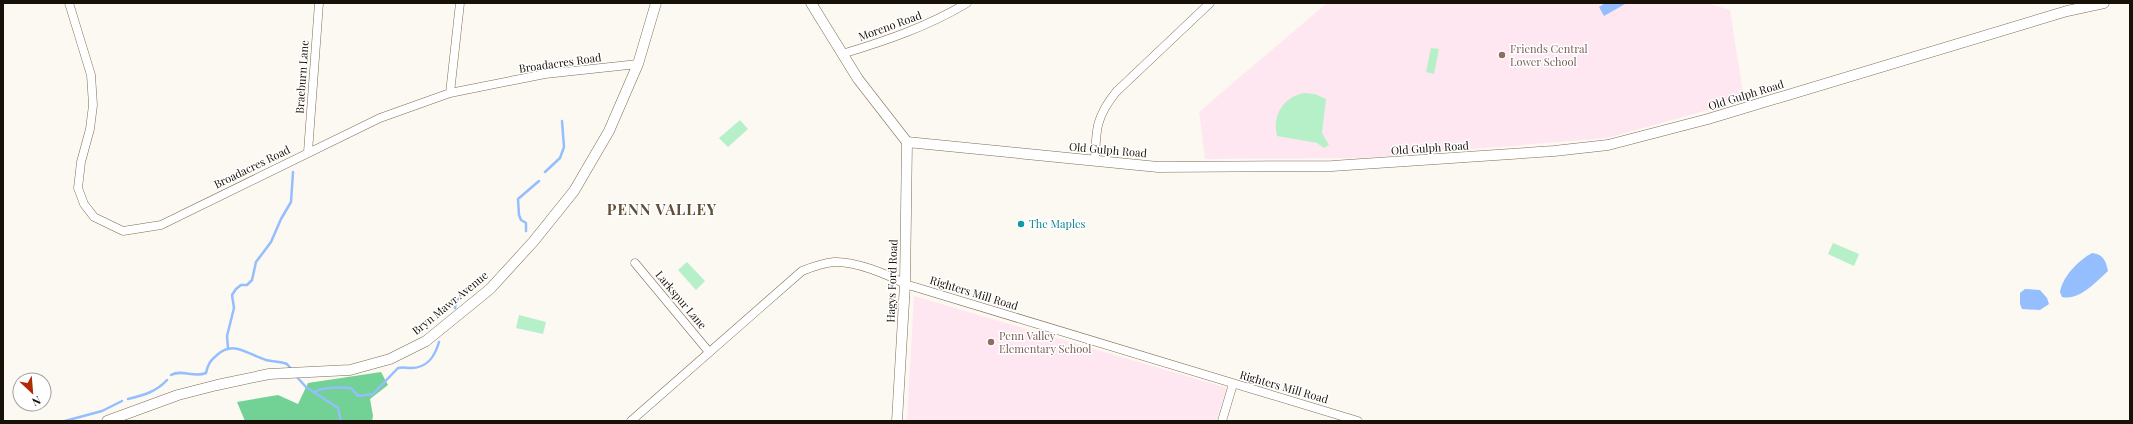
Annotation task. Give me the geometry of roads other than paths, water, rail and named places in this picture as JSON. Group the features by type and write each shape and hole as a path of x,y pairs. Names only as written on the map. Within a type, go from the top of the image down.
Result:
{"street":[{"name":"Broadacres Road","path":"69,3 91,75 93,105 90,128 81,162 78,188 84,204 94,217 123,231 161,225 380,118 450,93 545,74 638,64"},
{"name":"Braeburn Lane","path":"308,152 319,3"},
{"path":"450,93 460,3"},
{"name":"Bryn Mawr Avenue","path":"107,421 178,395 269,374 350,370 390,359 426,341 490,288 534,242 574,191 609,131 638,64 656,3"},
{"path":"811,3 858,79 907,142"},
{"name":"Moreno Road","path":"842,54 908,32 934,21 966,3"},
{"path":"1095,160 1098,121 1104,108 1116,92 1210,3"},
{"name":"Old Gulph Road","path":"907,142 1158,167 1332,166 1554,151 1608,145 1708,119 2068,11 2104,3"},
{"name":"Hagys Ford Road","path":"897,421 905,284 907,142"},
{"name":"Righters Mill Road","path":"630,421 804,270 835,262 846,263 890,276 905,284 1358,421"},
{"name":"Larkspur Lane","path":"635,263 709,352"},
{"path":"1222,421 1233,384"}],"water":[{"path":"1605,3 1625,4 1604,16 1599,7"},
{"path":"2092,253 2101,256 2108,271 2087,290 2075,296 2062,297 2060,292 2064,280 2082,260"},
{"path":"2025,289 2040,290 2047,298 2049,304 2040,310 2022,309 2020,304 2020,293"}],"waterway":[{"path":"545,172 560,158 564,147 562,121"},
{"path":"228,348 227,336 234,308 232,295 241,285 247,285 252,280 256,262 271,242 281,219 291,202 293,172"},
{"path":"526,231 526,223 521,220 519,215 518,199 539,181"},
{"path":"455,308 456,302 468,288"},
{"path":"315,392 327,388 351,388 358,396 373,394 398,368 422,366 430,360 439,342"},
{"path":"171,375 175,373 197,375 206,373 209,365 217,355 223,351 235,348 266,360 287,364 292,370"},
{"path":"296,376 306,387 338,408 341,421"},
{"path":"128,399 154,390 167,380"},
{"path":"65,421 102,411 122,401"}],"place":[{"name":"Friends Central Lower School","path":"1502,55"},
{"name":"The Maples","path":"1021,224"},
{"name":"Penn Valley Elementary School","path":"991,342"}],"district":[{"name":"PENN VALLEY","path":"662,210"}]}
